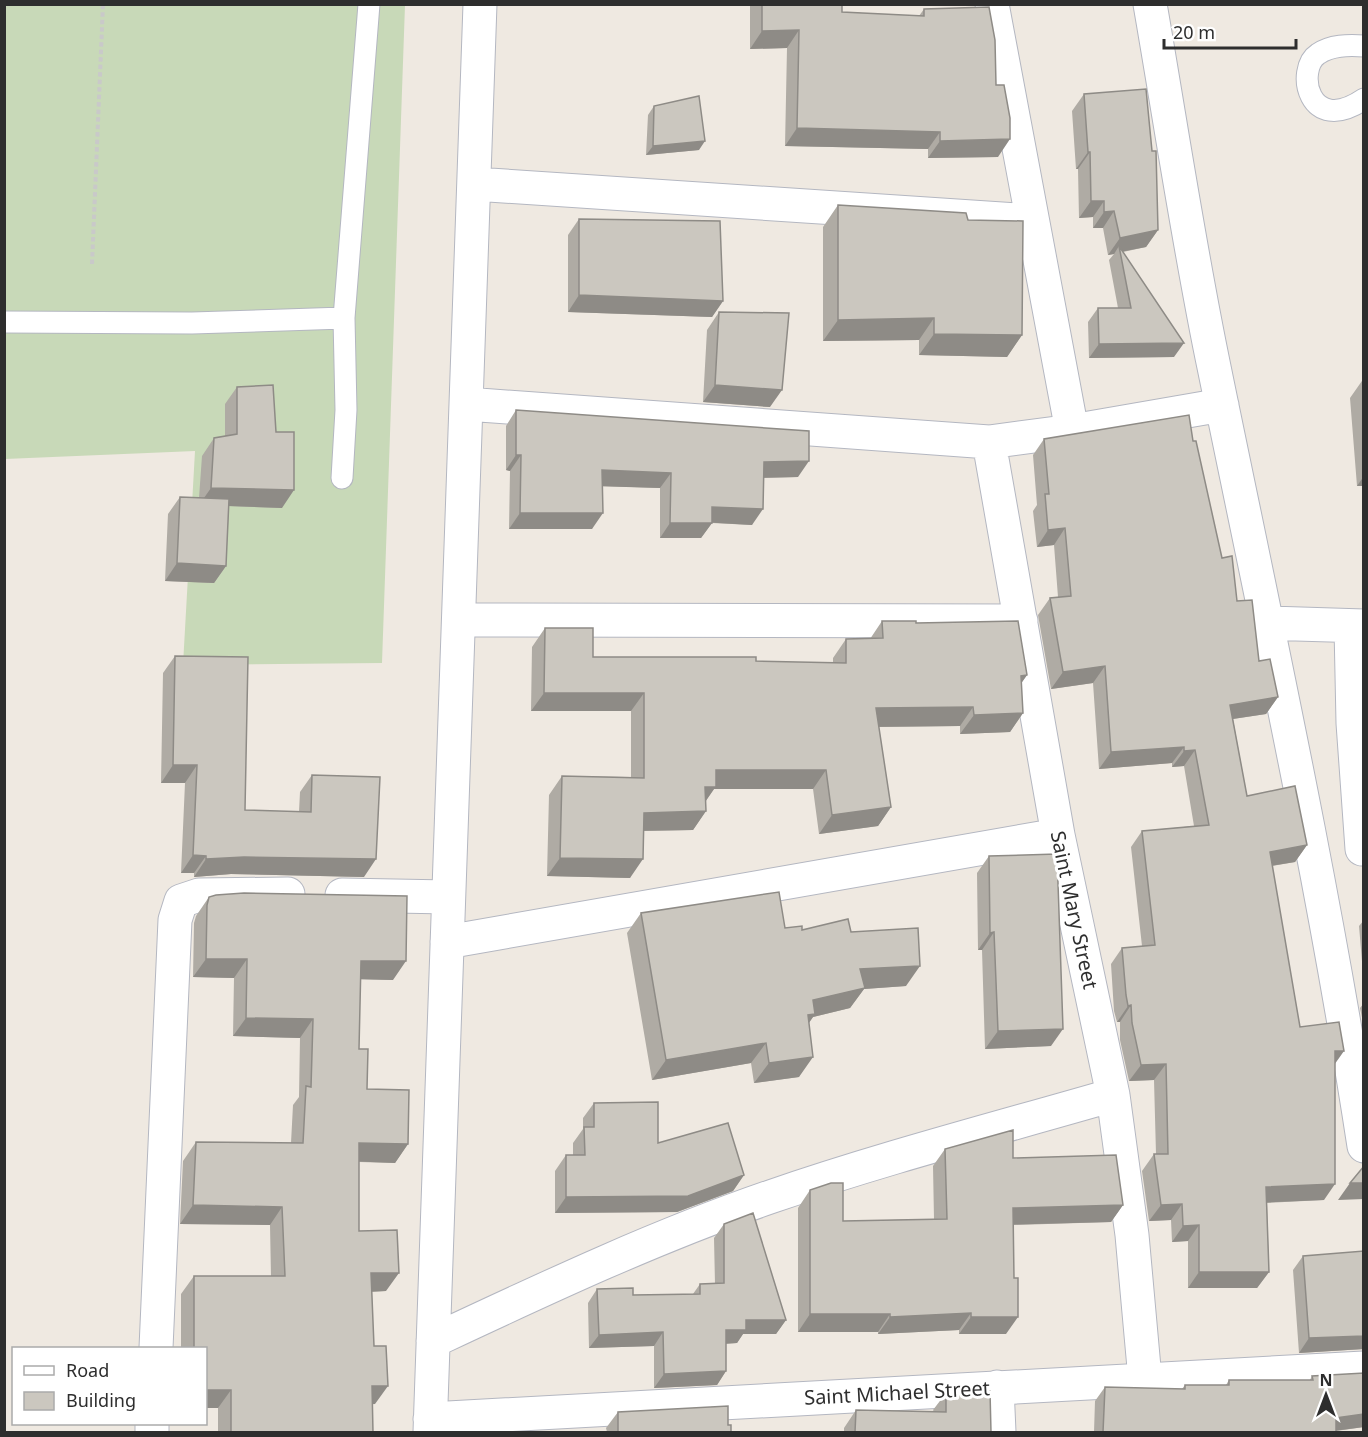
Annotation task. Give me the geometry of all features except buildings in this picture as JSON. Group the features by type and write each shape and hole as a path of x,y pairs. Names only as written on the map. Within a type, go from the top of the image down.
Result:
{"street":[{"path":"430,1426 480,4"},
{"path":"992,4 1072,431"},
{"path":"1150,4 1214,366 1311,851 1362,1128"},
{"path":"474,184 1032,221"},
{"path":"466,404 989,442 1072,431 1222,405"},
{"name":"Saint Mary Street","path":"989,442 1058,835 1113,1095 1132,1236 1145,1379"},
{"path":"459,620 1021,621"},
{"path":"1266,623 1357,627 1353,723 1363,850 1346,847 1311,851"},
{"path":"447,942 1058,835"},
{"path":"156,1347 175,920 181,901 199,895 231,893 448,897"},
{"path":"433,1341 606,1260 769,1197 1113,1095"},
{"name":"Saint Michael Street","path":"430,1426 997,1387 1364,1368"},
{"path":"997,1387 999,1432"}],"lane":[{"path":"342,478 346,410 344,318 369,4"},
{"path":"1364,46 1332,47 1316,55 1307,69 1309,93 1318,108 1331,112 1349,109 1364,99"},
{"path":"4,322 192,323 344,318"}],"path":[{"path":"92,264 103,4"}],"green space":[{"path":"4,5 405,5 382,663 183,665 195,451 5,459"}]}
